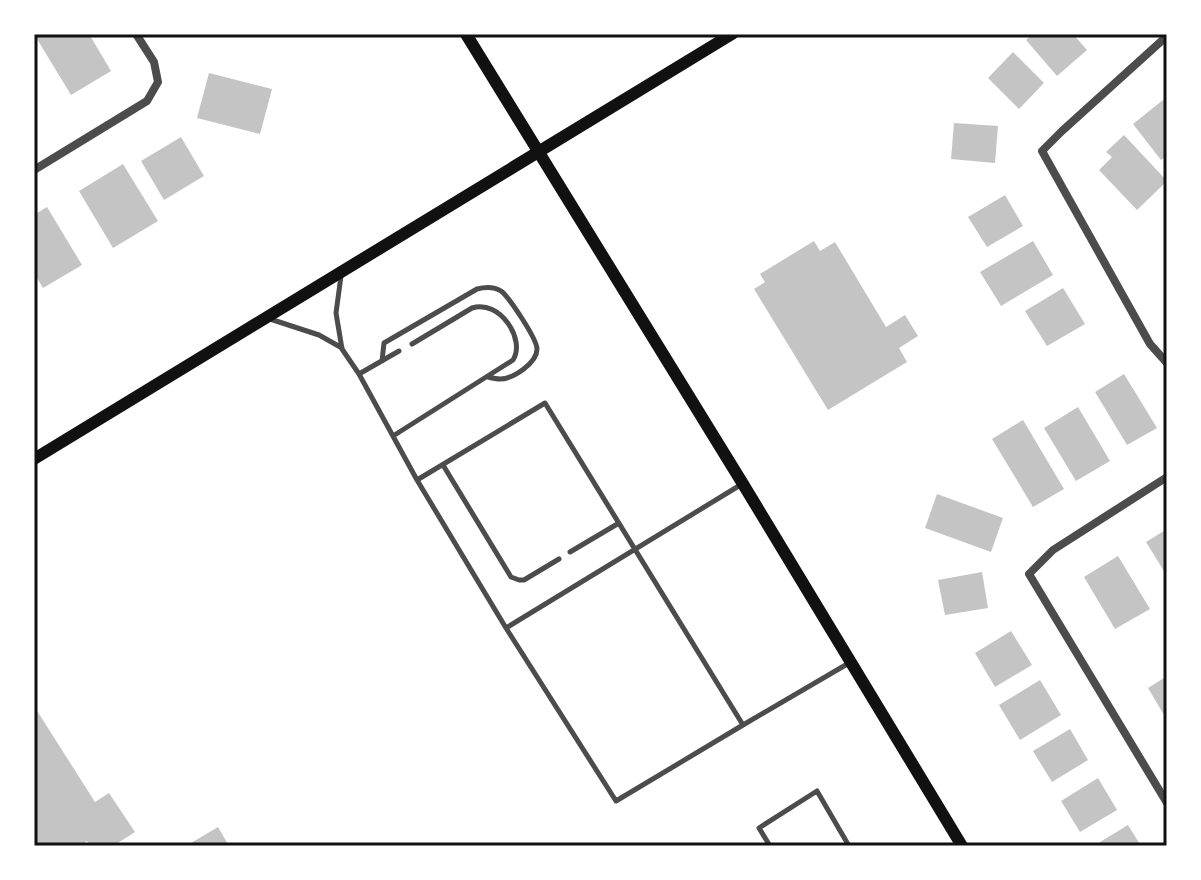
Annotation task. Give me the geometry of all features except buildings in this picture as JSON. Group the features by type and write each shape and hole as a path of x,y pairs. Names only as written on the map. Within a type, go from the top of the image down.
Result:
{"main road":[{"path":"466,34 962,846"},
{"path":"34,459 732,34"}],"street":[{"path":"34,170 147,101 158,82 154,62 136,34"},
{"path":"1167,36 1042,151 1150,344 1167,363"},
{"path":"1167,477 1053,550 1029,574 1163,788 1167,803"}],"lane":[{"path":"341,272 336,313 342,349"},
{"path":"382,361 384,343 477,289 496,288 504,293 537,348 535,357 516,374 503,379 487,376"},
{"path":"393,436 513,360 517,354 513,335 496,309 480,306 412,344"},
{"path":"265,317 319,335 342,349 506,628 616,801 851,662"},
{"path":"359,374 399,351"},
{"path":"417,480 545,403 743,725"},
{"path":"443,465 511,577 524,580 559,559"},
{"path":"506,628 743,484"},
{"path":"570,552 619,523"},
{"path":"770,846 759,828 817,791 849,846"}]}
